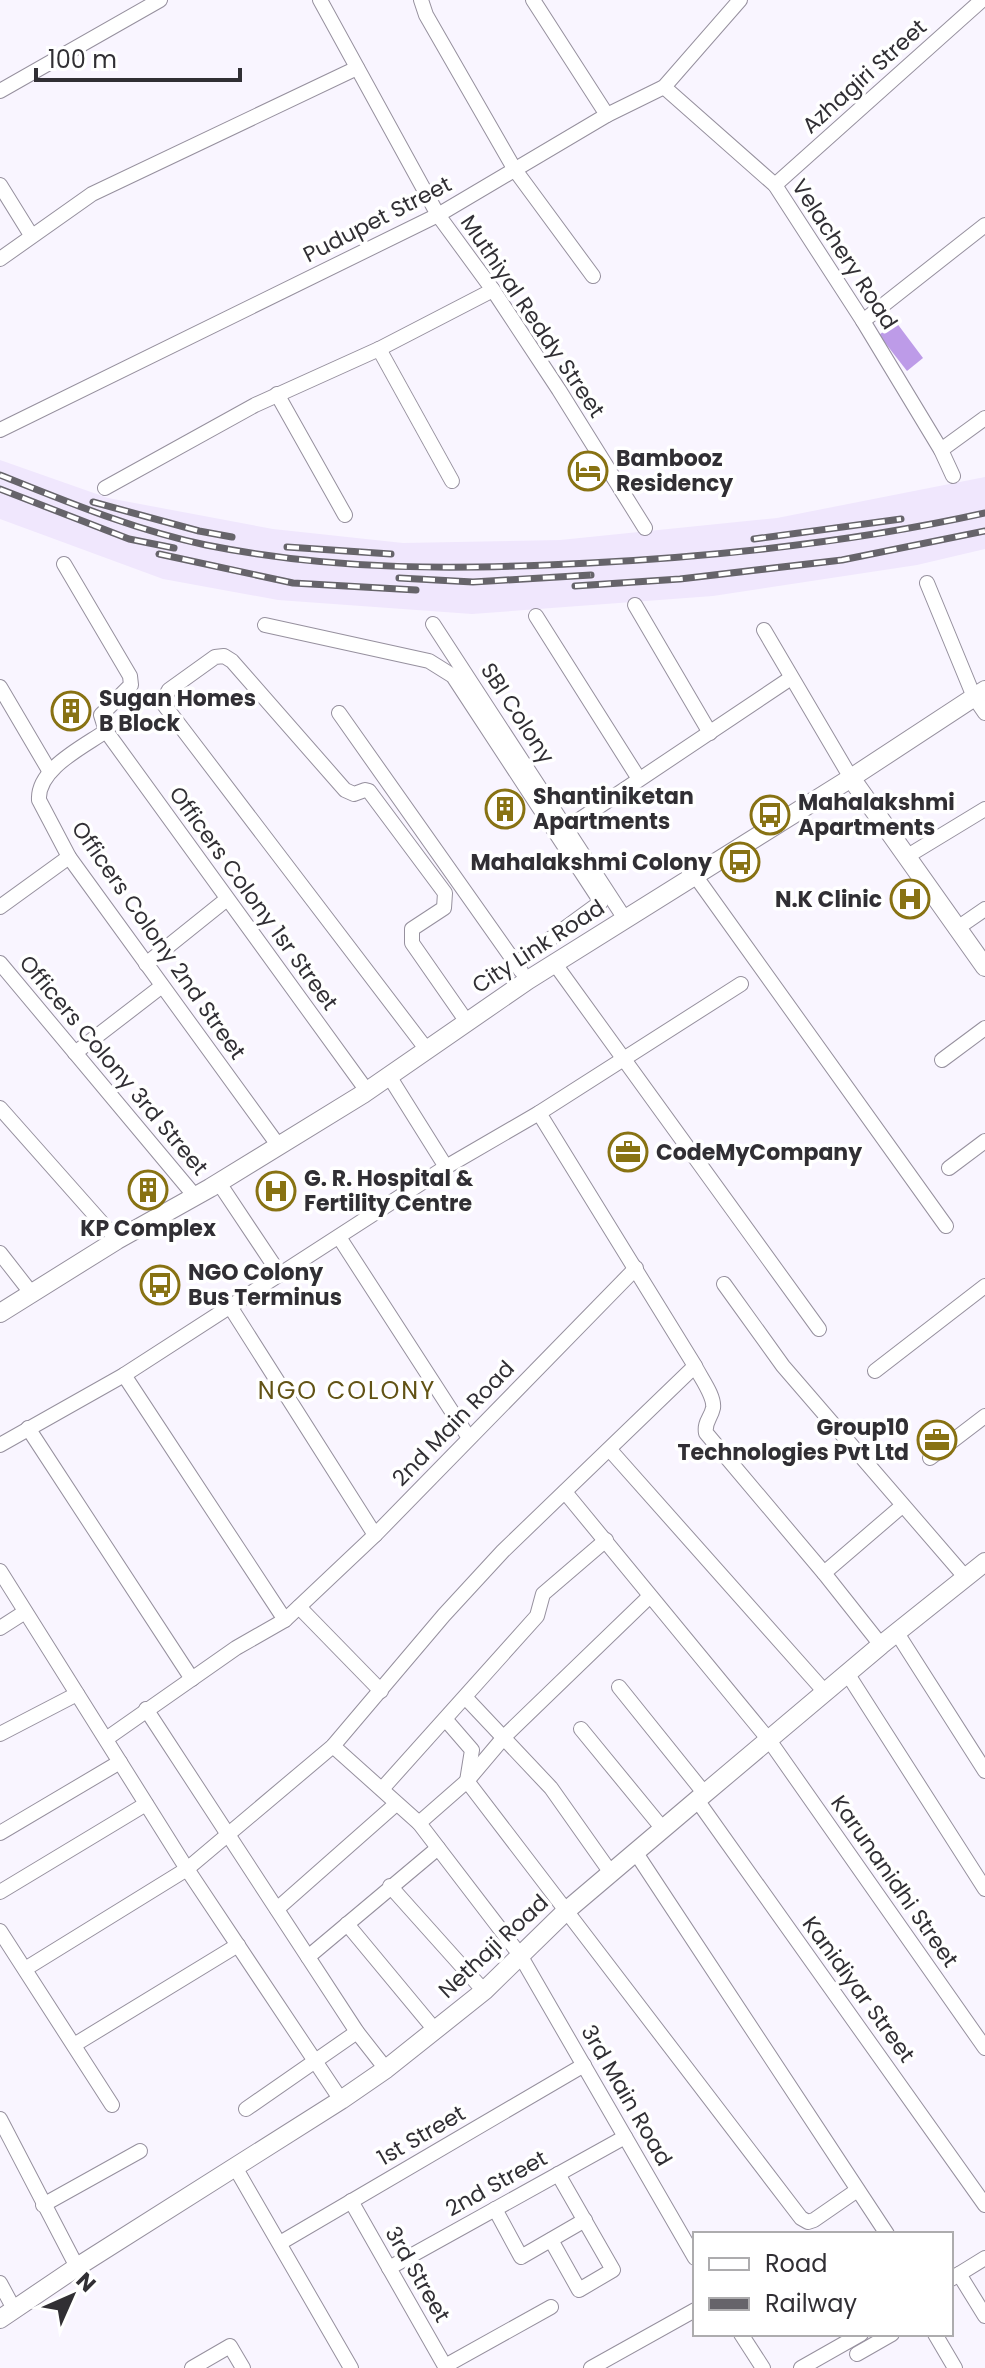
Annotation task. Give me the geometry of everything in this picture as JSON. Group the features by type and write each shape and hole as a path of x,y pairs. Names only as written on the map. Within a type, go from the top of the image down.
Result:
{"street":[{"path":"0,91 160,0"},
{"name":"Muthiyal Reddy Street","path":"320,0 438,215 493,290 645,528"},
{"path":"421,0 426,15 515,170 593,276"},
{"path":"533,0 607,115"},
{"name":"Pudupet Street","path":"0,430 438,215 607,115 664,87 740,0"},
{"name":"Azhagiri Street","path":"775,185 982,0"},
{"path":"0,259 92,194 357,68"},
{"name":"Velachery Road","path":"664,87 775,185 863,321 941,450 953,476"},
{"path":"0,185 31,235"},
{"path":"863,321 985,225"},
{"path":"105,488 277,394 379,349 493,290"},
{"path":"379,349 452,481"},
{"path":"277,394 345,515"},
{"path":"941,450 985,418"},
{"path":"0,687 50,772 106,731 101,715 131,685 130,676 64,564"},
{"path":"927,583 981,700"},
{"path":"635,605 710,733"},
{"path":"536,616 639,779"},
{"name":"SBI Colony","path":"433,624 625,919"},
{"path":"265,625 429,661 453,676 601,902 516,964"},
{"path":"764,630 851,778 985,967"},
{"path":"427,1050 165,706 164,699 169,690 215,657 224,656 232,661 345,790 354,794 369,791 445,893 444,908 412,929 410,936 467,1022"},
{"path":"567,828 791,678"},
{"name":"City Link Road","path":"0,1313 367,1091 528,980 694,874 981,700"},
{"path":"339,713 528,980"},
{"name":"Officers Colony 1sr Street","path":"106,731 367,1091"},
{"name":"Officers Colony 2nd Street","path":"50,772 39,790 39,800 69,857 278,1145"},
{"path":"906,857 985,809"},
{"path":"0,907 69,857"},
{"path":"694,874 946,1226"},
{"path":"146,964 227,899"},
{"path":"956,929 985,909"},
{"name":"Officers Colony 3rd Street","path":"0,963 194,1195"},
{"path":"555,964 819,1329"},
{"path":"0,1445 124,1375 446,1167 539,1113 741,984"},
{"path":"75,1053 162,986"},
{"path":"942,1060 985,1028"},
{"path":"389,1076 446,1167"},
{"path":"0,1108 117,1240"},
{"path":"539,1113 695,1366 712,1401 713,1408 705,1425 706,1433 881,1645"},
{"path":"949,1168 985,1141"},
{"path":"219,1183 279,1273"},
{"path":"339,1237 469,1438"},
{"path":"0,1253 32,1294"},
{"name":"2nd Main Road","path":"106,1739 236,1648 285,1620 375,1535 636,1268"},
{"path":"724,1284 783,1366 966,1578"},
{"path":"875,1371 985,1286"},
{"path":"231,1308 375,1535"},
{"path":"25,1969 187,1869 333,1746 493,1561 695,1366"},
{"path":"124,1375 285,1620"},
{"path":"930,1458 985,1416"},
{"path":"28,1428 192,1679"},
{"path":"610,1450 825,1692"},
{"name":"Karunanidhi Street","path":"565,1492 769,1740 985,2048"},
{"path":"824,1573 902,1506"},
{"path":"382,1789 537,1616 543,1594 606,1540"},
{"name":"Nethaji Road","path":"7,2314 386,2069 484,1991 566,1911 847,1673 985,1562"},
{"path":"0,1571 187,1869 341,2100"},
{"path":"419,1823 467,1781 505,1736 650,1596"},
{"path":"299,1607 381,1691"},
{"path":"0,1628 25,1612"},
{"path":"897,1633 985,1771"},
{"path":"847,1673 985,1889"},
{"name":"Kanidiyar Street","path":"619,1687 701,1797 985,2205"},
{"path":"0,1734 77,1694"},
{"path":"466,1698 551,1788 611,1873"},
{"path":"146,1709 357,2032 386,2069"},
{"path":"446,1720 472,1750 467,1781 801,2218 808,2222 814,2220 856,2191"},
{"path":"581,1729 663,1829"},
{"name":"3rd Main Road","path":"333,1746 419,1823 520,1955 693,2255"},
{"path":"0,1833 120,1762"},
{"path":"0,1892 146,1804"},
{"path":"277,1909 396,1804"},
{"path":"308,1957 438,1848"},
{"path":"636,1853 886,2232"},
{"path":"390,1886 484,1991"},
{"path":"347,1924 435,2030"},
{"path":"0,1931 112,2105"},
{"path":"74,2045 238,1945"},
{"path":"246,2109 357,2032"},
{"name":"1st Street","path":"280,2243 584,2065"},
{"path":"0,2119 6,2145 77,2267"},
{"name":"2nd Street","path":"389,2268 625,2137"},
{"path":"43,2205 140,2151"},
{"path":"235,2167 351,2368"},
{"path":"551,2240 579,2290 613,2270 558,2174"},
{"name":"3rd Street","path":"351,2201 446,2367"},
{"path":"495,2209 521,2257 585,2220"},
{"path":"985,2258 955,2276 985,2316"},
{"path":"0,2283 7,2314"},
{"path":"446,2367 551,2307"},
{"path":"591,2368 693,2311"},
{"path":"742,2336 763,2368"},
{"path":"801,2368 856,2343 884,2336"},
{"path":"936,2336 955,2368"},
{"path":"856,2343 864,2368"},
{"path":"192,2368 230,2346 243,2368"}],"shaded area":[{"path":"896,322 923,358 907,371 879,335"},
{"path":"0,460 108,498 273,529 403,543 560,540 777,518 985,477 985,549 917,565 713,596 472,614 278,600 163,579 0,519"}],"railway":[{"path":"0,475 76,505 179,539 302,560 397,566 541,565 690,556 838,540 985,513"},
{"path":"0,489 129,539 174,548"},
{"path":"93,502 232,537"},
{"path":"754,539 901,519"},
{"path":"575,586 680,579 842,560 985,531"},
{"path":"287,547 391,554"},
{"path":"159,554 293,583 416,590"},
{"path":"399,578 473,582 591,575"}],"place":[{"name":"Bambooz Residency","path":"588,471"},
{"name":"Sugan Homes B Block","path":"71,711"},
{"name":"Shantiniketan Apartments","path":"505,809"},
{"name":"Mahalakshmi Apartments","path":"770,815"},
{"name":"Mahalakshmi Colony","path":"740,862"},
{"name":"N.K Clinic","path":"910,899"},
{"name":"CodeMyCompany","path":"628,1152"},
{"name":"KP Complex","path":"148,1190"},
{"name":"G. R. Hospital & Fertility Centre","path":"276,1191"},
{"name":"NGO Colony Bus Terminus","path":"160,1285"},
{"name":"Group10 Technologies Pvt Ltd","path":"937,1440"}],"district":[{"name":"NGO COLONY","path":"347,1391"}]}
